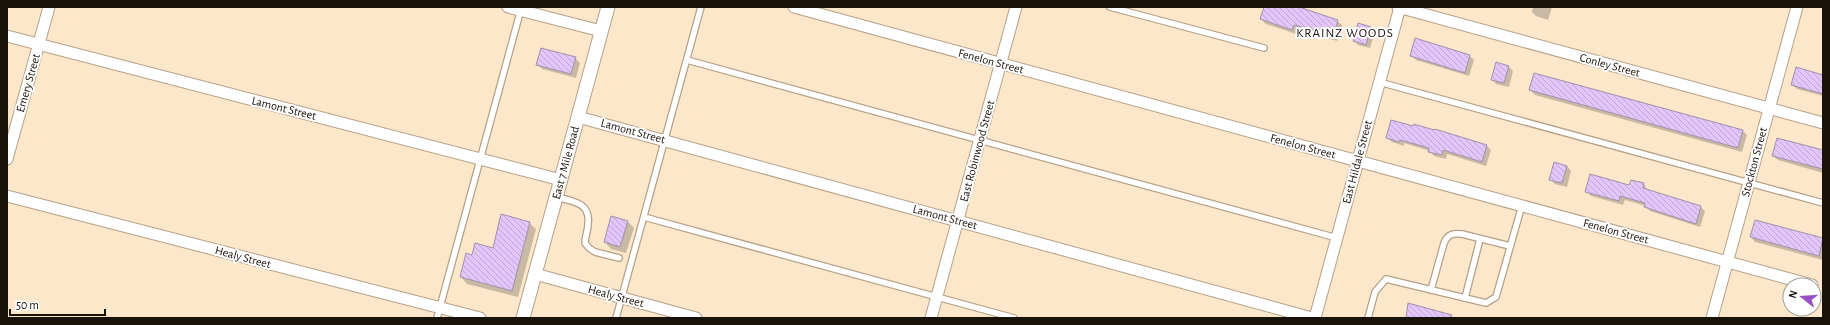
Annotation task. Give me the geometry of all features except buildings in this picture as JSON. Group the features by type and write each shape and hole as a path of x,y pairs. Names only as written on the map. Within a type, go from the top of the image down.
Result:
{"street":[{"name":"Emery Street","path":"7,159 49,7"},
{"path":"508,7 521,9 602,31"},
{"name":"East 7 Mile Road","path":"523,318 608,7"},
{"name":"Fenelon Street","path":"794,7 1783,277"},
{"name":"East Robinwood Street","path":"931,318 1016,7"},
{"name":"Conley Street","path":"1399,7 1823,123"},
{"name":"East Hildale Street","path":"1315,318 1399,7"},
{"name":"Stockton Street","path":"1712,318 1797,7"},
{"name":"Lamont Street","path":"7,36 561,180"},
{"name":"Lamont Street","path":"578,117 1312,318"},
{"name":"Healy Street","path":"7,196 439,313 480,318"},
{"name":"Healy Street","path":"535,274 696,318"}],"lane":[{"path":"616,318 701,7"},
{"path":"1110,7 1264,48"},
{"path":"439,313 521,9"},
{"path":"687,60 1337,238"},
{"path":"1379,82 1823,203"},
{"path":"556,197 583,205 588,212 589,223 585,243 589,248 619,258"},
{"path":"1368,318 1375,292 1386,279 1486,303 1496,297 1522,206"},
{"path":"644,217 1014,318"},
{"path":"1431,290 1447,236 1455,233 1510,246"},
{"path":"1465,298 1480,239"}],"district":[{"name":"KRAINZ WOODS","path":"1345,33"}]}
